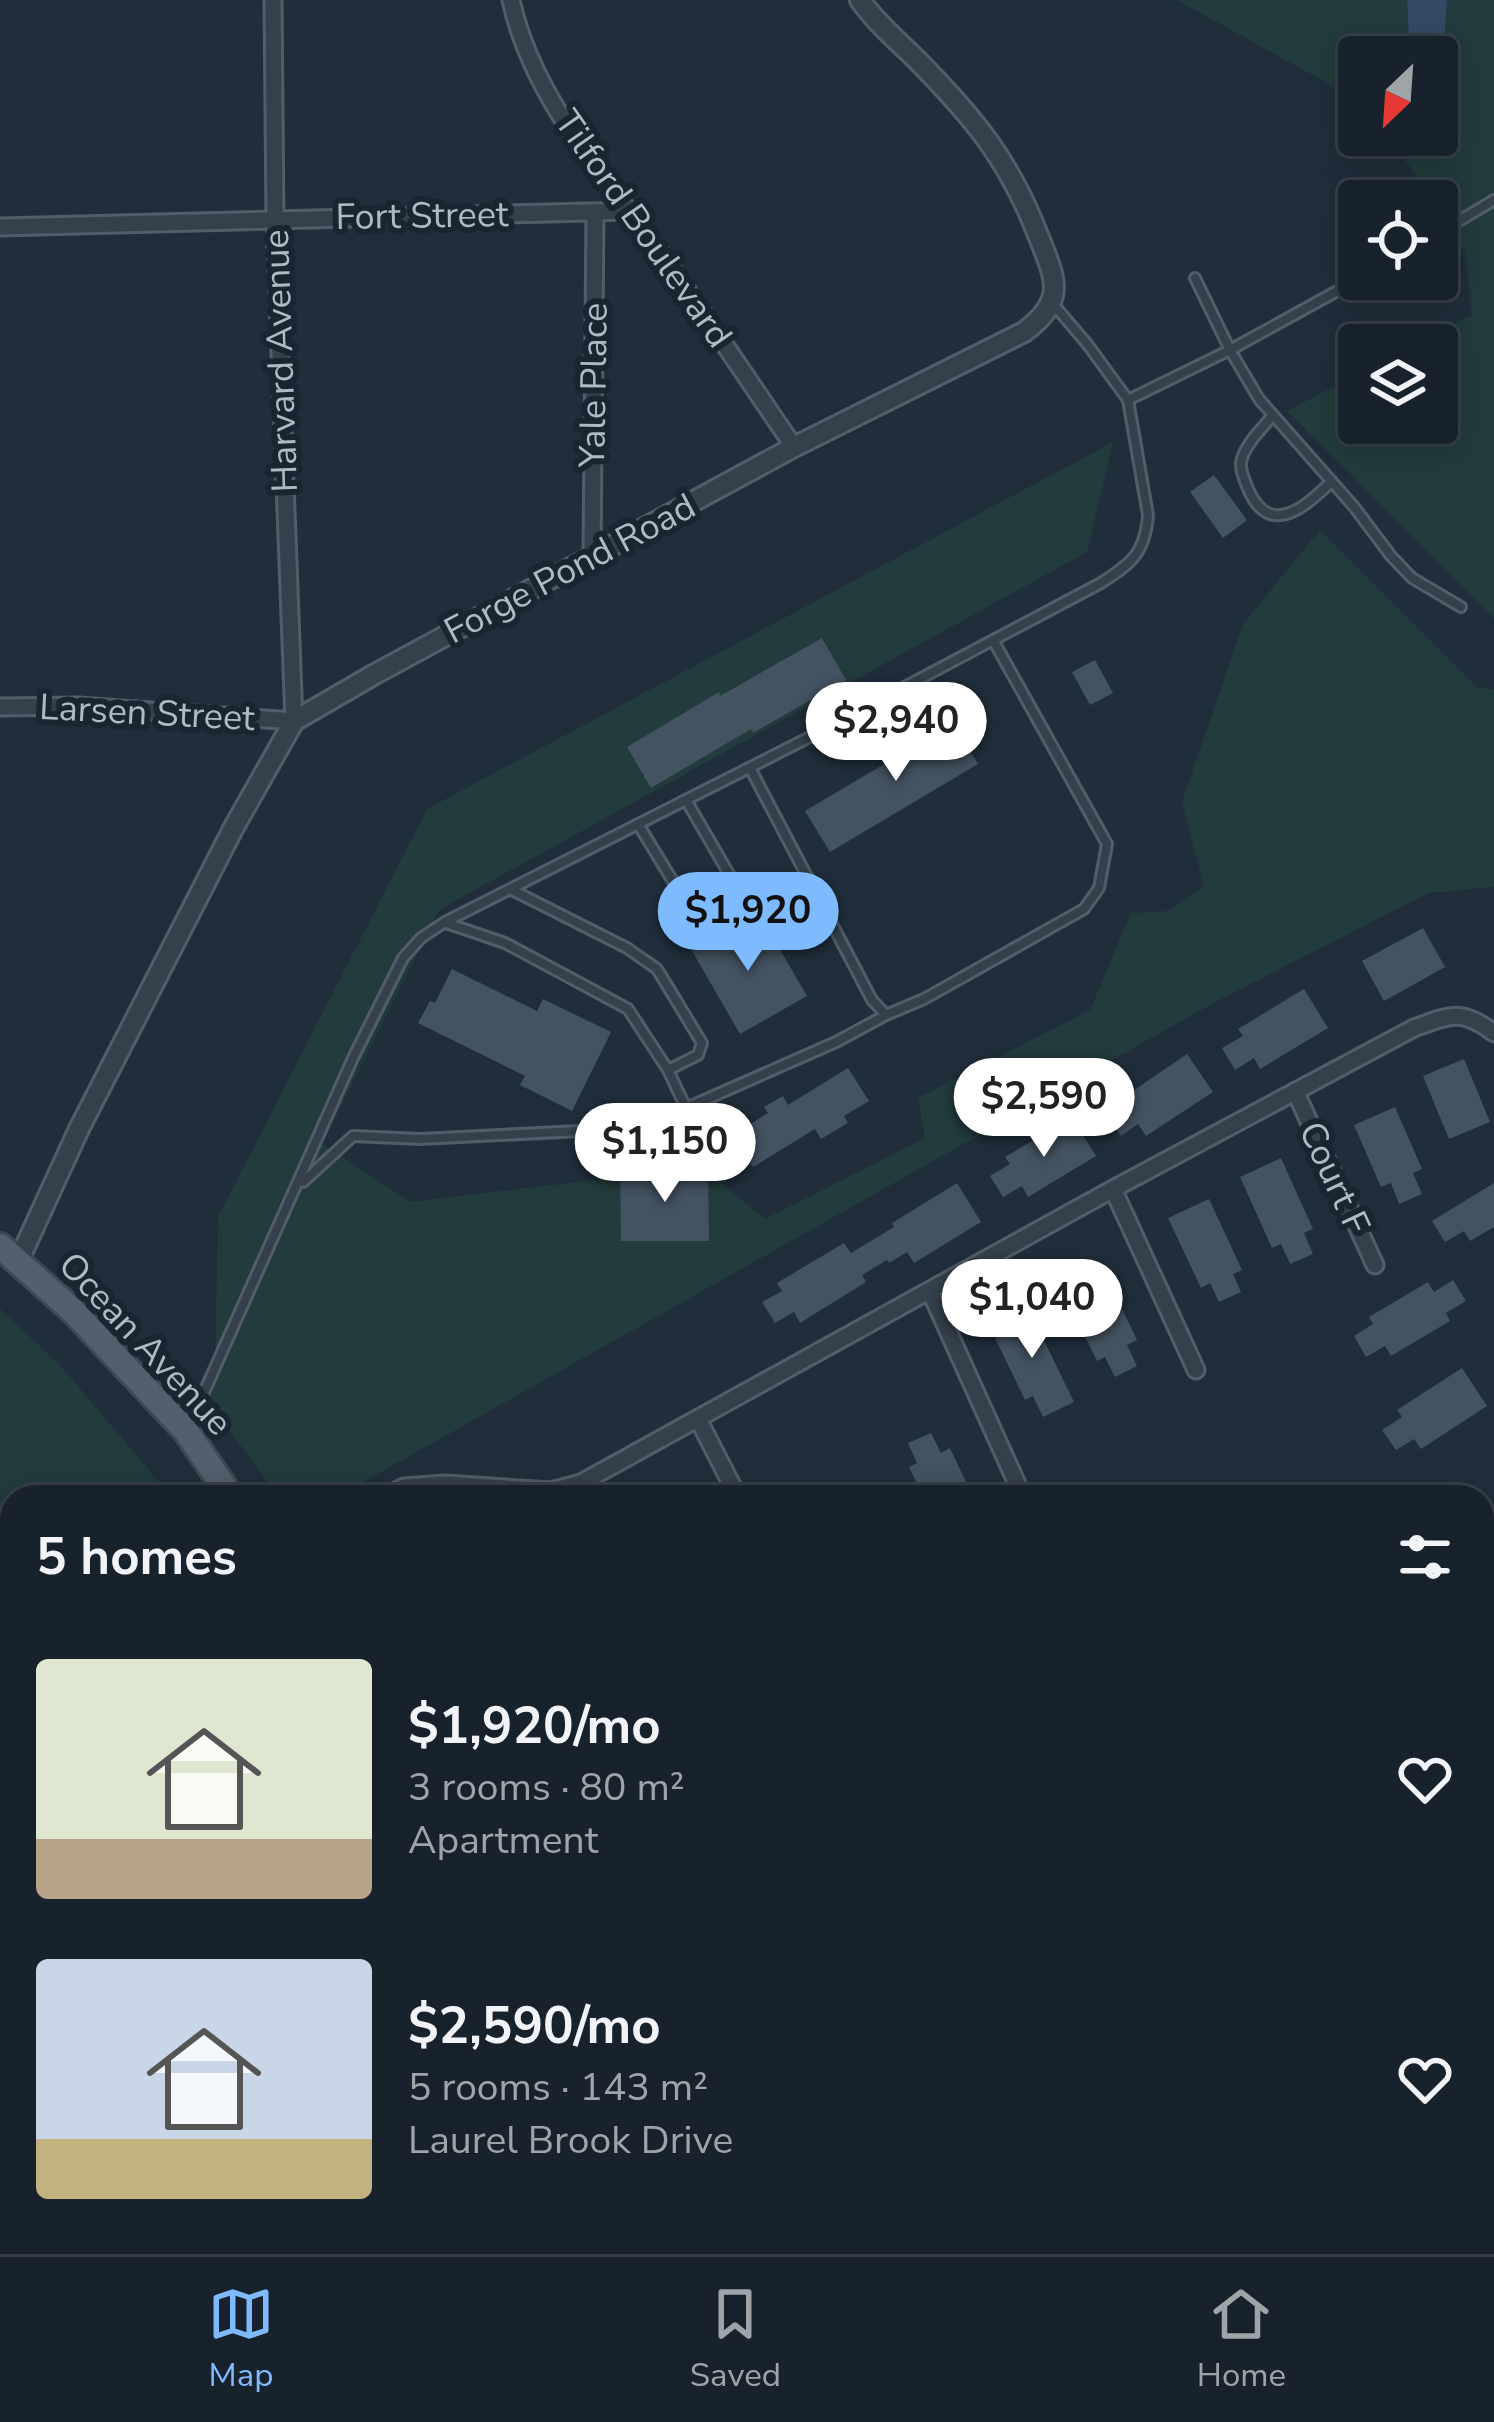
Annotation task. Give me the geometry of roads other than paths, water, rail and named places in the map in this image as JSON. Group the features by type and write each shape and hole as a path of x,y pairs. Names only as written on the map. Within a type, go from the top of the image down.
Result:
{"main road":[{"name":"Ocean Avenue","path":"9,1254 73,1311 186,1431 223,1485"}],"street":[{"name":"Harvard Avenue","path":"273,0 275,220 294,722"},
{"name":"Tilford Boulevard","path":"511,0 545,86 580,148 666,261 794,448"},
{"path":"860,0 984,132 1008,168 1049,264 1053,304"},
{"name":"Fort Street","path":"0,227 628,211"},
{"name":"Yale Place","path":"592,558 595,212"},
{"name":"Forge Pond Road","path":"9,1254 294,722 794,448 1024,332 1053,304"},
{"name":"Larsen Street","path":"0,706 78,706 294,722"},
{"path":"592,1485 698,1419 1414,1028 1466,1016 1494,1033"},
{"name":"Court F","path":"1294,1091 1375,1265"},
{"path":"1113,1189 1196,1370"},
{"path":"930,1291 1018,1485"},
{"path":"698,1419 733,1485"}],"lane":[{"path":"1458,221 1494,200"},
{"path":"1195,278 1259,400 1412,578 1461,607"},
{"path":"1128,400 1338,291"},
{"path":"186,1431 353,1058 403,958 421,938 1101,583 1133,562 1147,534 1148,514 1128,400 1053,304"},
{"path":"1273,416 1241,463 1253,501 1267,512 1290,515 1331,482"},
{"path":"297,1187 353,1136 419,1138 641,1128 925,999 1084,909 1099,888 1107,844 993,640"},
{"path":"750,768 872,1000 886,1015"},
{"path":"638,824 688,905 704,910 735,893 736,886 686,800"},
{"path":"511,889 627,948 657,969 702,1043 698,1055 668,1070"},
{"path":"446,922 505,943 628,1010 668,1070 686,1108"}],"water":[{"path":"1407,0 1447,0 1445,36 1409,36"}]}
